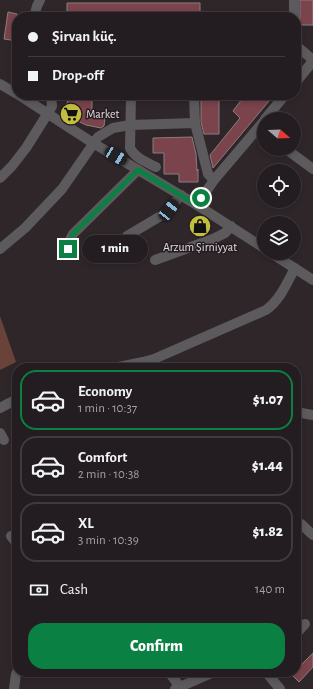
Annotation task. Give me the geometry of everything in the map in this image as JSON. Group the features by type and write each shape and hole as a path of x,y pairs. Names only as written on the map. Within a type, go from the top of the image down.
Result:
{"street":[{"path":"35,12 40,0"},
{"path":"294,0 294,12"},
{"path":"301,50 313,61 301,76"},
{"path":"0,84 12,91"},
{"path":"28,100 93,143 181,195 257,243"},
{"path":"0,178 12,166 26,148 52,106 52,100"},
{"path":"131,100 130,148 132,153 137,157 156,167"},
{"path":"194,100 195,123 208,174 214,180"},
{"path":"273,112 281,100"},
{"path":"0,249 25,228 62,189 98,137 113,128 130,125 195,123"},
{"path":"197,205 214,180 257,132"},
{"path":"295,156 313,169"},
{"path":"68,249 73,234 138,170"},
{"path":"127,236 164,214 181,195"},
{"path":"155,260 213,239 225,233 231,226"},
{"path":"282,260 312,279"},
{"path":"148,363 154,358 266,310 273,305 278,298 295,268"},
{"path":"0,408 12,402"},
{"path":"301,413 313,415"},
{"path":"301,524 313,535"},
{"path":"301,628 305,624"},
{"path":"14,689 16,677"},
{"path":"171,677 178,688 203,677"},
{"path":"271,677 280,689"}],"shaded area":[{"path":"0,316 16,362 0,370"}],"building":[{"path":"300,0 313,0 313,25 301,25"},
{"path":"67,3 200,3 200,12 67,12"},
{"path":"8,12 12,13 12,40 4,39"},
{"path":"68,100 92,100 92,116 105,118 104,126 101,128 86,125 63,114"},
{"path":"201,100 219,100 219,134 204,134 201,122"},
{"path":"241,100 270,100 260,112 257,112 257,115 213,168 210,155 240,118 233,111"},
{"path":"192,137 196,154 197,171 198,169 198,182 179,182 179,174 164,174 164,153 153,153 153,138"},
{"path":"313,653 313,667 299,682 294,677 301,677 301,665"}],"place":[{"name":"Market","path":"71,114"},
{"name":"Arzum Şirniyyat","path":"200,226"}],"route":[{"path":"68,249 73,234 138,170 197,205 201,198"}]}
